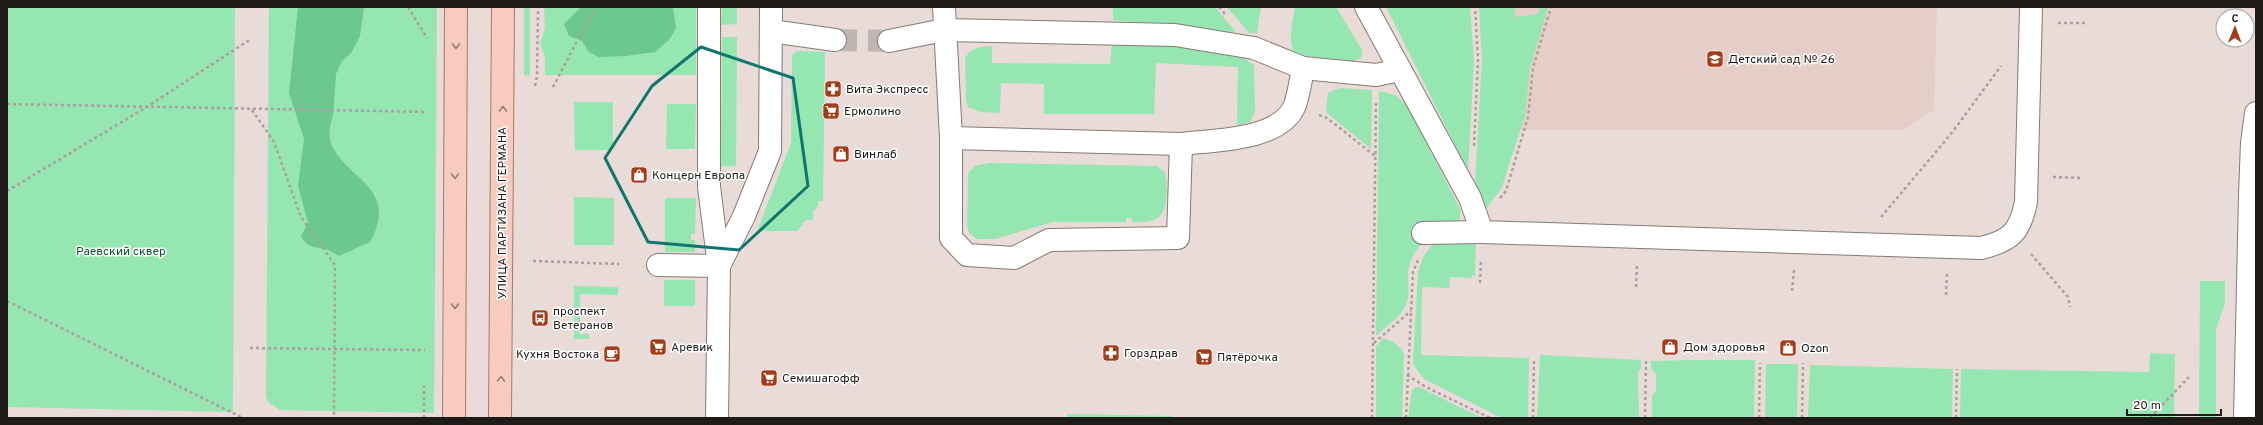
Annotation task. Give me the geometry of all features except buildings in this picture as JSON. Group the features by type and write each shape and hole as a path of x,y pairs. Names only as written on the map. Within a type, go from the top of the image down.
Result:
{"main road":[{"path":"454,418 456,7"},
{"name":"УЛИЦА ПАРТИЗАНА ГЕРМАНА","path":"500,418 503,7"}],"street":[{"path":"709,7 709,187 719,266 717,418"},
{"path":"719,266 744,216 770,151 771,7"},
{"path":"944,7 944,30 951,138 951,238 966,255 1014,258 1049,240 1178,238 1181,144"},
{"path":"1366,7 1470,198 1482,232"},
{"path":"1429,233 1482,232 1981,248 2000,243 2015,232 2023,220 2026,202 2031,7"},
{"path":"889,41 944,30 1175,35 1254,48 1303,68 1376,75 1400,70"},
{"path":"771,31 835,40"},
{"path":"951,138 1181,144 1253,135 1278,126 1295,106 1303,68"},
{"path":"2245,418 2251,384 2253,195 2252,143 2256,113"},
{"path":"658,265 719,266"}],"path":[{"path":"408,7 427,36 427,43"},
{"path":"535,86 537,76 538,7"},
{"path":"552,87 595,7"},
{"path":"1473,154 1478,60 1475,7"},
{"path":"1482,232 1490,210 1506,191 1528,117 1533,68 1551,7"},
{"path":"7,191 145,108 251,39"},
{"path":"1861,244 1883,214 1951,134 2003,63"},
{"path":"1372,418 1376,96"},
{"path":"7,104 145,108 427,112"},
{"path":"427,104 427,120"},
{"path":"1295,106 1327,118 1375,156"},
{"path":"252,110 274,142 301,217 335,264 334,418"},
{"path":"2015,232 2033,258 2068,297 2070,307"},
{"path":"1406,418 1413,272 1429,233"},
{"path":"533,261 619,264"},
{"path":"7,301 242,418"},
{"path":"1373,343 1411,310"},
{"path":"425,342 425,358"},
{"path":"250,348 425,350"},
{"path":"1533,418 1534,360"},
{"path":"1645,418 1646,361"},
{"path":"1759,418 1760,363"},
{"path":"1802,418 1803,363"},
{"path":"1956,418 1957,369"},
{"path":"1408,375 1426,387 1490,418"},
{"path":"2150,418 2189,378"},
{"path":"424,382 424,418"}],"highlighted area":[{"path":"701,47 793,78 808,186 739,250 648,242 605,158 652,86"}],"shaded area":[{"name":"Детский сад № 26","path":"1494,7 1937,7 1934,110 1903,130 1493,130"}],"green space":[{"name":"Раевский сквер","path":"7,7 235,7 233,412 7,407"},
{"path":"269,7 437,7 434,413 280,410 269,403 266,397"},
{"path":"298,7 364,7 360,36 351,53 342,61 336,74 330,135 335,151 345,164 369,188 377,202 379,220 370,242 339,256 328,250 308,245 301,236 308,223 298,186 304,139 289,93"},
{"path":"524,7 530,7 530,76 524,75"},
{"path":"544,7 696,7 696,75 545,75 545,58 540,43 545,28"},
{"path":"581,7 673,7 676,28 669,40 655,52 626,56 599,57 589,52 582,41 569,36 564,24"},
{"path":"722,7 737,7 737,24 721,25"},
{"path":"1113,7 1215,7 1236,32 1113,20"},
{"path":"1227,7 1261,7 1257,33 1249,33"},
{"path":"1287,7 1336,7 1362,50 1362,57 1354,61 1297,55 1294,51 1291,39 1295,8"},
{"path":"1386,7 1470,7 1474,62 1468,171"},
{"path":"1479,7 1515,7 1515,17 1539,14 1540,7 1548,7 1530,68 1525,116 1502,187 1487,208 1475,184 1482,60"},
{"path":"722,37 737,37 736,166 721,166"},
{"path":"1112,44 1180,46 1239,55 1254,65 1255,112 1250,122 1237,125 1238,67 1156,63 1154,114 1044,114 1044,84 1001,83 1000,113 981,112 968,107 966,101 965,59 970,52 976,48 992,46 992,63 1110,64"},
{"path":"797,51 825,52 823,201 818,201 818,206 813,212 813,220 806,220 797,231 757,231 791,143 792,55"},
{"path":"1340,88 1372,90 1371,149 1326,112 1328,93"},
{"path":"1379,91 1395,95 1408,106 1461,211 1459,221 1433,235 1413,256 1408,274 1407,303 1396,319 1376,336"},
{"path":"574,102 613,102 613,150 575,150"},
{"path":"667,104 696,104 695,149 666,149"},
{"path":"989,163 1157,166 1165,172 1167,190 1166,204 1164,210 1156,219 1147,222 1132,222 1132,218 1126,218 1126,222 1053,222 995,239 977,239 969,233 967,226 968,173 975,166"},
{"path":"574,197 614,198 614,245 574,245"},
{"path":"665,198 696,198 695,234 691,234 691,240 695,240 695,252 665,252"},
{"path":"1434,242 1476,243 1475,276 1472,275 1472,278 1450,277 1449,288 1422,287 1421,355 1529,358 1528,418 1502,418 1424,379 1413,364 1418,271 1424,256"},
{"path":"664,280 695,280 695,306 664,306"},
{"path":"2200,281 2225,281 2225,304 2216,329 2216,418 2199,418"},
{"path":"574,286 618,287 618,295 580,294 580,334 589,334 589,339 574,339"},
{"path":"1384,338 1397,345 1404,356 1402,418 1376,418 1376,346"},
{"path":"2150,353 2175,354 2174,418 1960,418 1961,369 2149,372"},
{"path":"1540,355 1641,360 1641,368 1638,372 1639,418 1537,418"},
{"path":"1755,360 1754,418 1652,418 1652,395 1656,391 1656,374 1651,369 1651,361"},
{"path":"1766,364 1798,364 1797,418 1765,418"},
{"path":"1810,365 1953,369 1952,418 1808,418"},
{"path":"1417,387 1482,418 1408,418 1412,390"},
{"path":"1067,414 1172,416 1172,418 1067,418"}],"tunnel":[{"path":"835,40 889,41"}],"place":[{"name":"Детский сад № 26","path":"1715,59"},
{"name":"Вита Экспресс","path":"833,89"},
{"name":"Ермолино","path":"831,111"},
{"name":"Винлаб","path":"841,154"},
{"name":"Концерн Европа","path":"639,175"},
{"name":"проспект Ветеранов","path":"540,318"},
{"name":"Аревик","path":"658,347"},
{"name":"Дом здоровья","path":"1670,347"},
{"name":"Ozon","path":"1788,348"},
{"name":"Горздрав","path":"1111,353"},
{"name":"Кухня Востока","path":"612,354"},
{"name":"Пятёрочка","path":"1204,357"},
{"name":"Семишагофф","path":"769,378"}]}
